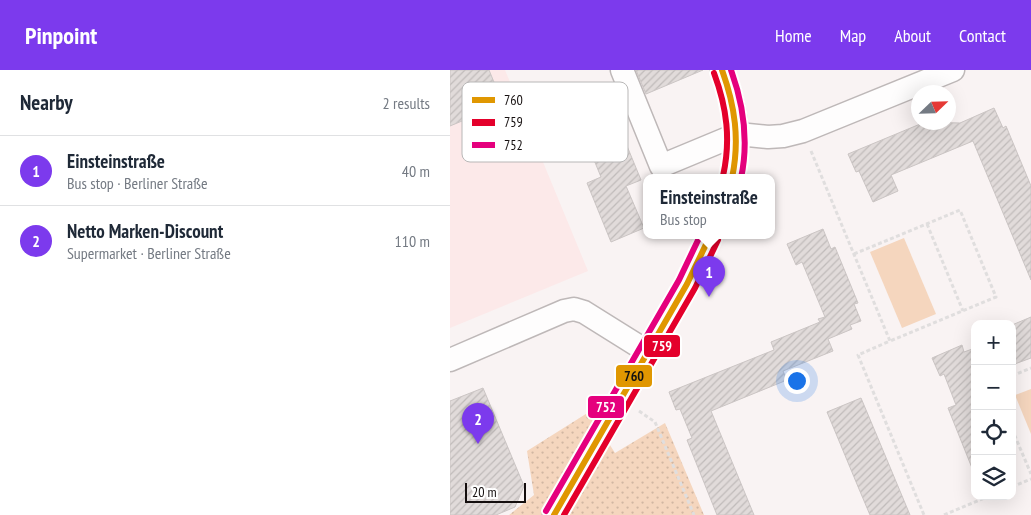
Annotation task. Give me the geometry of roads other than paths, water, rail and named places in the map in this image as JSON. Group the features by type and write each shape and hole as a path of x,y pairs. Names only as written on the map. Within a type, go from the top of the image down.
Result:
{"street":[{"path":"622,70 627,82"},
{"path":"722,70 730,89 736,112 738,134 733,174"},
{"path":"628,84 662,166 738,134 768,137 783,136 803,131 953,70"},
{"path":"554,515 687,284 709,239"},
{"path":"450,360 574,308 584,312 648,352"}],"place":[{"name":"Einsteinstraße","path":"709,297"},
{"name":"Netto Marken-Discount","path":"478,444"}]}
